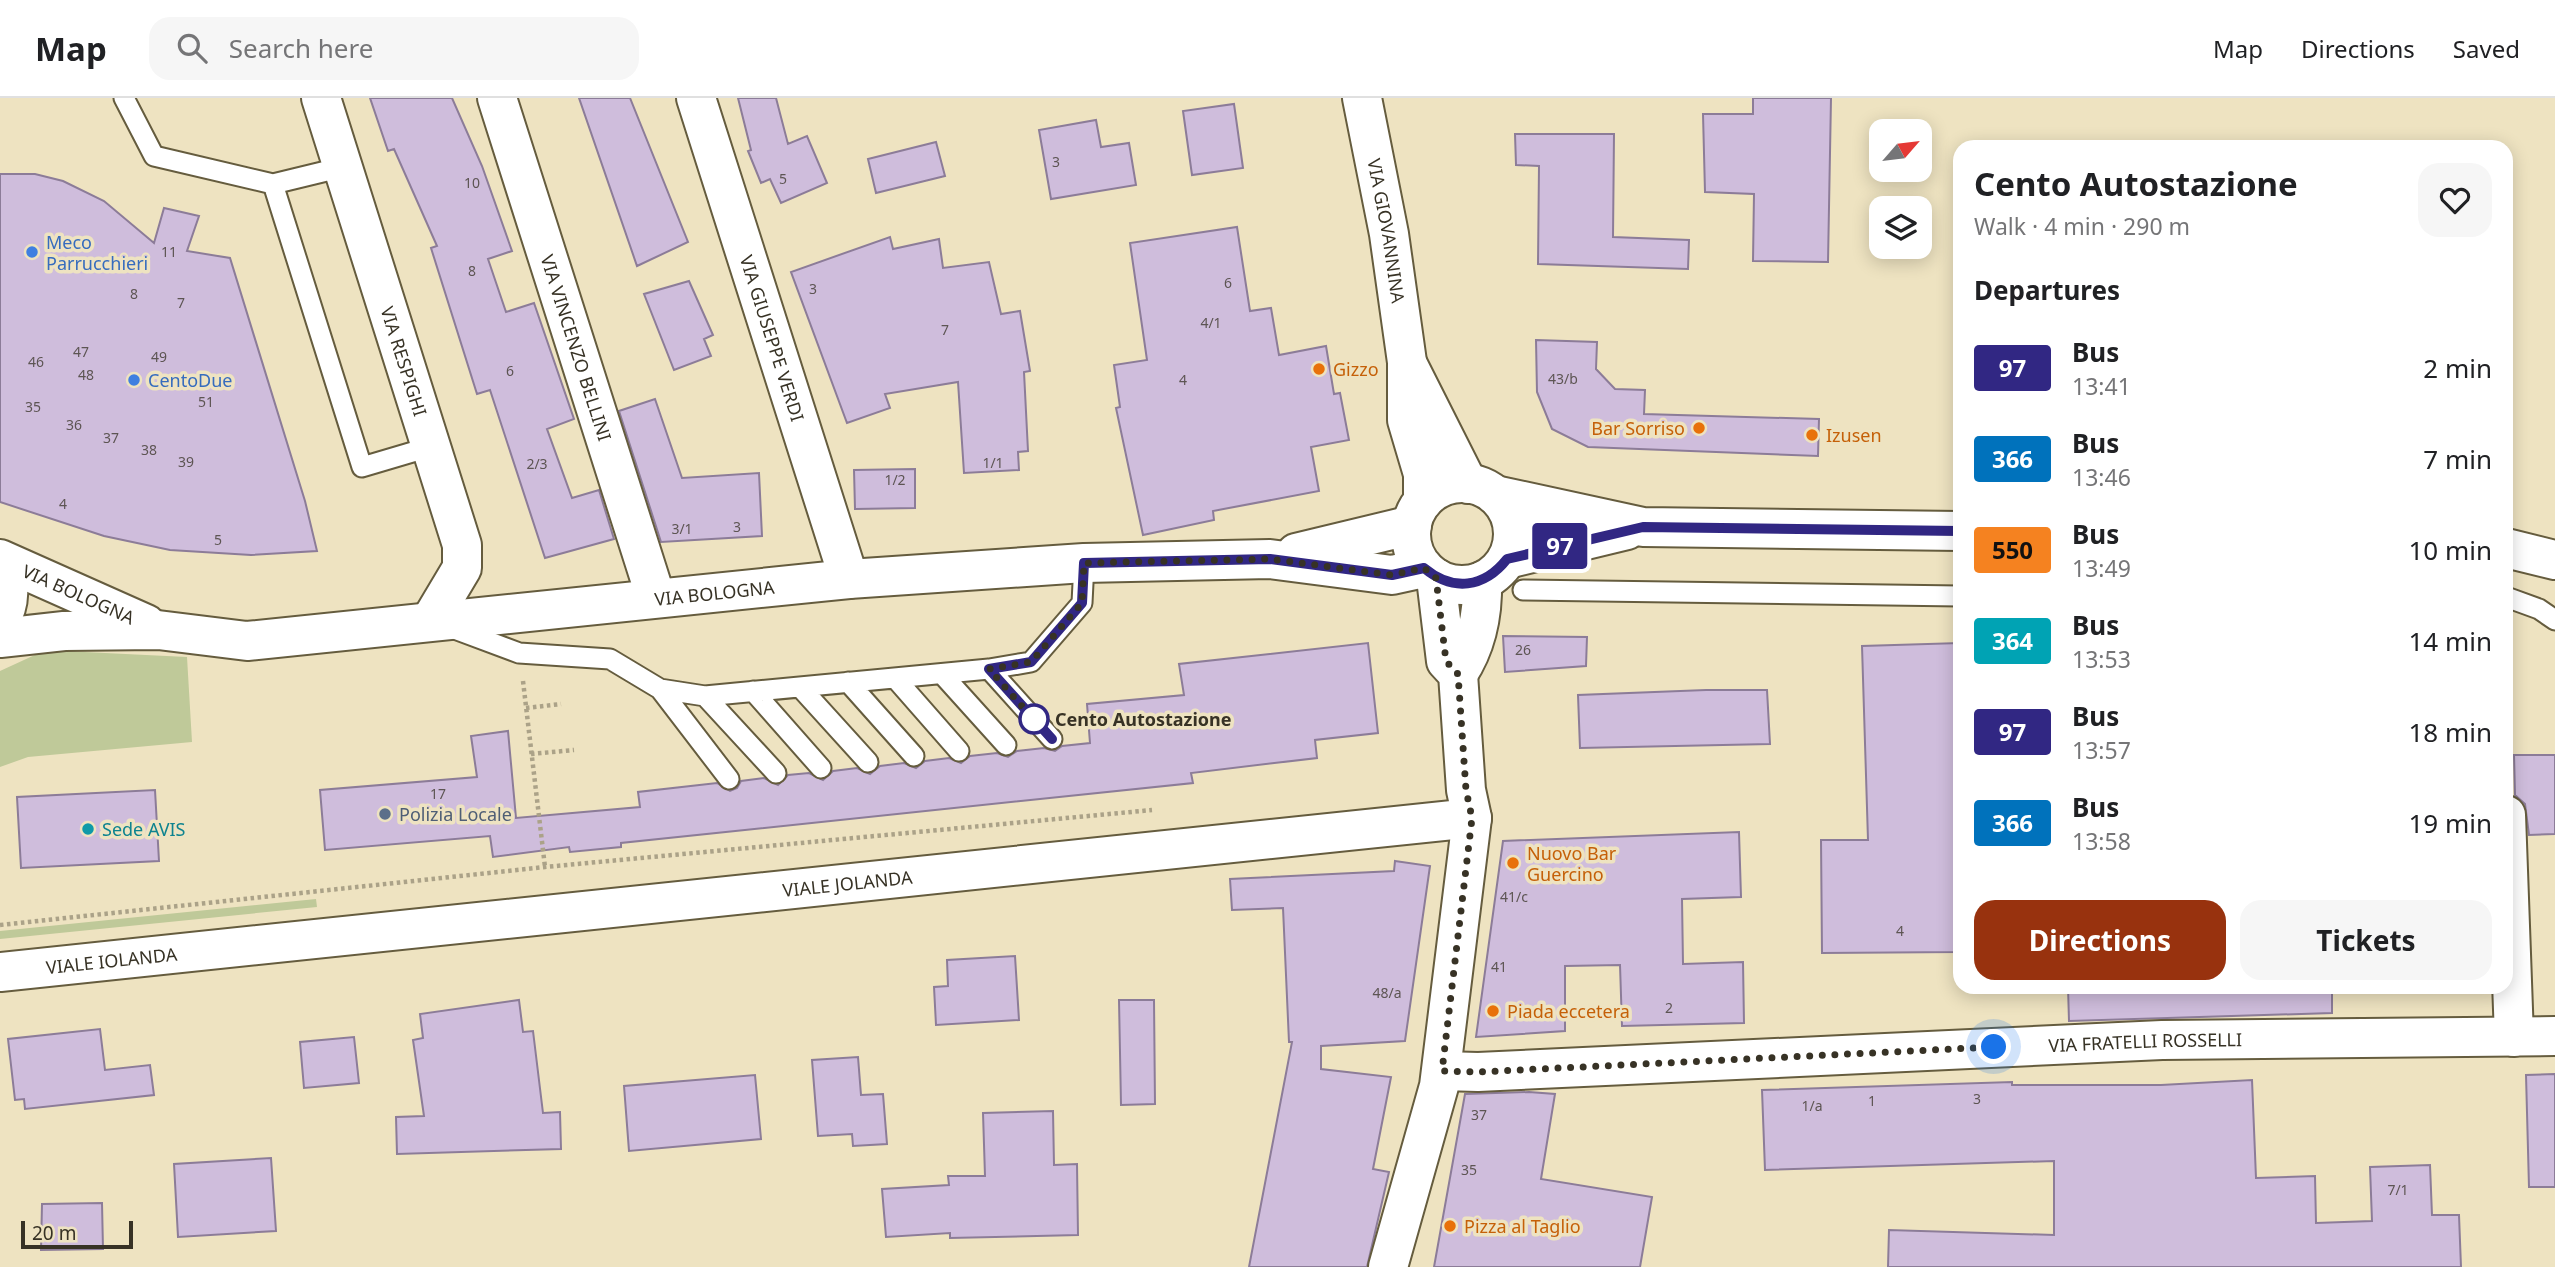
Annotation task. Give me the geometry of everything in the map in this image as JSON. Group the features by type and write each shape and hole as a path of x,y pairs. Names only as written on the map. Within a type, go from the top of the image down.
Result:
{"street":[{"name":"VIA RESPIGHI","path":"321,98 433,446 464,556 462,568 431,620"},
{"name":"VIA VINCENZO BELLINI","path":"497,98 656,598"},
{"name":"VIA GIUSEPPE VERDI","path":"695,98 849,579"},
{"name":"VIA GIOVANNINA","path":"1362,98 1389,234 1407,362 1407,420 1423,474 1417,513"},
{"name":"VIA GIOVANNINA","path":"1407,362 1481,489"},
{"path":"1458,674 1446,661 1430,573 1416,555 1417,513 1444,487 1481,489 1643,527 1953,531"},
{"path":"1388,1267 1442,1071 1472,818 1466,790 1458,674 1471,655 1483,603 1504,577 1512,546 1511,519 1481,489"},
{"name":"VIA BOLOGNA","path":"1270,559 1417,513"},
{"path":"1430,573 1466,585 1504,577 1643,527"},
{"path":"2513,550 2555,560"},
{"name":"VIA BOLOGNA","path":"0,559 158,630"},
{"name":"VIA BOLOGNA","path":"0,638 64,631 158,630 247,641 849,579 1084,563 1270,559 1392,575 1430,573"},
{"name":"VIA BOLOGNA","path":"0,565 6,580 8,600 0,621"},
{"name":"VIALE JOLANDA","path":"225,948 1472,818"},
{"name":"VIALE IOLANDA","path":"0,972 225,948"},
{"path":"2512,994 2514,1037"},
{"name":"VIA FRATELLI ROSSELLI","path":"1442,1071 1478,1072 2162,1040 2555,1036"}],"lane":[{"path":"124,98 154,156 274,184 343,167"},
{"path":"274,184 362,467 433,446"},
{"path":"660,689 705,696 942,674 1031,662 1082,603 1084,563"},
{"path":"1504,577 1953,597"},
{"path":"2513,600 2539,609 2555,620"},
{"path":"431,620 519,653 610,659 660,689 729,779"},
{"path":"989,669 1052,739"},
{"path":"942,674 1006,745"},
{"path":"895,678 959,751"},
{"path":"848,682 914,756"},
{"path":"800,687 868,762"},
{"path":"753,691 821,768"},
{"path":"705,696 776,773"}],"path":[{"path":"519,653 545,867"},
{"path":"526,708 561,704"},
{"path":"531,754 574,750"},
{"path":"0,925 545,867 1166,808"}],"green space":[{"path":"64,651 187,657 192,742 28,757 0,767 0,671 37,654"},
{"path":"316,899 317,907 0,939 0,931"}],"building":[{"path":"370,98 452,98 482,166 512,251 488,259 506,312 534,303 574,419 547,429 572,498 599,490 614,539 545,558 490,390 477,394 431,248 437,246 394,149 388,151"},
{"path":"579,98 630,98 688,242 637,266"},
{"path":"738,98 776,98 788,144 807,136 827,183 781,203 770,179 761,183 748,151 751,150"},
{"path":"1753,98 1831,98 1828,262 1753,261 1754,194 1705,192 1703,114 1753,114"},
{"path":"1234,104 1243,168 1192,175 1183,111"},
{"path":"1096,120 1101,147 1129,143 1136,185 1051,199 1039,130"},
{"path":"1515,134 1614,134 1613,237 1689,240 1688,269 1538,264 1539,166 1516,165"},
{"path":"936,142 945,176 876,193 868,159"},
{"name":"CentoDue","path":"0,174 35,174 63,181 104,201 154,243 164,208 199,216 187,251 230,258 305,501 317,551 251,555 170,550 104,536 0,502"},
{"path":"1237,227 1250,311 1271,308 1279,355 1326,346 1334,394 1340,393 1349,440 1311,447 1319,491 1213,511 1214,520 1143,535 1116,408 1120,407 1114,365 1147,360 1130,243"},
{"path":"890,237 893,249 939,239 943,268 989,262 1001,314 1020,311 1030,371 1024,372 1028,451 1018,452 1019,470 964,473 958,382 885,394 890,408 847,423 791,272"},
{"path":"689,281 713,335 704,339 711,356 674,370 644,294"},
{"path":"1536,340 1597,342 1596,369 1615,389 1645,390 1644,414 1819,419 1818,456 1588,447 1552,429 1537,392"},
{"path":"655,399 682,478 759,473 762,536 661,542 619,411"},
{"path":"915,469 915,508 855,509 854,470"},
{"path":"1503,636 1587,637 1586,666 1505,672"},
{"path":"1368,643 1378,733 1315,740 1317,758 1191,773 1193,783 621,843 621,847 570,852 569,847 493,857 490,836 325,850 320,790 477,777 471,736 508,731 516,818 640,807 638,792 717,783 730,791 737,788 741,781 764,778 778,785 788,775 809,773 823,780 833,771 857,768 870,774 880,766 904,763 916,768 925,761 949,758 961,763 970,756 997,753 1008,757 1017,751 1044,748 1055,751 1062,746 1090,743 1087,704 1184,695 1179,664"},
{"path":"1953,643 1953,952 1822,953 1821,840 1868,840 1862,646"},
{"path":"1767,690 1770,744 1580,748 1578,695"},
{"path":"2514,755 2555,755 2555,834 2529,835 2525,804 2515,795"},
{"name":"Sede AVIS","path":"155,790 159,861 21,868 17,797"},
{"path":"1739,832 1741,897 1682,899 1683,964 1743,962 1744,1023 1622,1026 1620,965 1565,966 1565,1031 1476,1037 1503,841"},
{"path":"1395,861 1430,866 1405,1041 1321,1046 1321,1069 1391,1077 1373,1169 1389,1172 1367,1267 1249,1267 1292,1042 1289,1042 1283,908 1232,910 1230,879 1394,871"},
{"path":"1015,956 1019,1020 936,1025 934,987 948,986 947,960"},
{"path":"2068,994 2332,994 2332,1013 2069,1021"},
{"path":"519,1000 523,1032 533,1031 543,1113 560,1112 561,1149 397,1154 396,1117 424,1116 413,1040 423,1038 420,1014"},
{"path":"1119,1000 1154,1000 1155,1104 1121,1105"},
{"path":"100,1029 105,1070 150,1065 154,1095 25,1109 24,1099 15,1100 8,1039"},
{"path":"354,1037 359,1083 304,1088 300,1042"},
{"path":"858,1057 861,1095 883,1094 887,1144 853,1146 852,1134 818,1136 812,1060"},
{"path":"2555,1074 2555,1187 2529,1187 2526,1075"},
{"path":"755,1075 761,1139 629,1151 624,1086"},
{"path":"2252,1080 2256,1178 2315,1176 2316,1223 2372,1221 2370,1167 2430,1165 2432,1215 2459,1215 2461,1267 1888,1267 1889,1230 2054,1235 2054,1161 1765,1170 1762,1090 2012,1082 2012,1085 2161,1085"},
{"path":"1465,1094 1555,1094 1541,1179 1652,1197 1640,1267 1434,1267"},
{"path":"1053,1111 1054,1165 1077,1164 1078,1235 950,1238 950,1233 886,1237 882,1189 949,1185 948,1176 985,1176 983,1113"},
{"path":"271,1158 276,1231 178,1237 174,1164"},
{"path":"102,1203 103,1249 41,1250 42,1204"}],"bus line":[{"name":"97","path":"1052,739 989,669 1031,662 1082,603 1084,563 1284,559 1392,575 1424,568 1436,578 1466,585 1482,581 1496,572 1507,559 1643,527 1953,531"}],"place":[{"name":"Meco Parrucchieri","path":"32,252"},
{"name":"Gizzo","path":"1319,369"},
{"name":"CentoDue","path":"134,380"},
{"name":"Bar Sorriso","path":"1699,428"},
{"name":"Izusen","path":"1812,435"},
{"name":"Cento Autostazione","path":"1034,719"},
{"name":"Polizia Locale","path":"385,814"},
{"name":"Sede AVIS","path":"88,829"},
{"name":"Nuovo Bar Guercino","path":"1513,863"},
{"name":"Piada eccetera","path":"1493,1011"},
{"name":"Pizza al Taglio","path":"1450,1226"}],"route":[{"path":"1034,719 1036,722 989,669 1031,662 1082,603 1084,563 1299,560 1392,575 1424,568 1436,578 1446,661 1458,674 1466,790 1472,818 1442,1071 1478,1072 1994,1047"}]}
